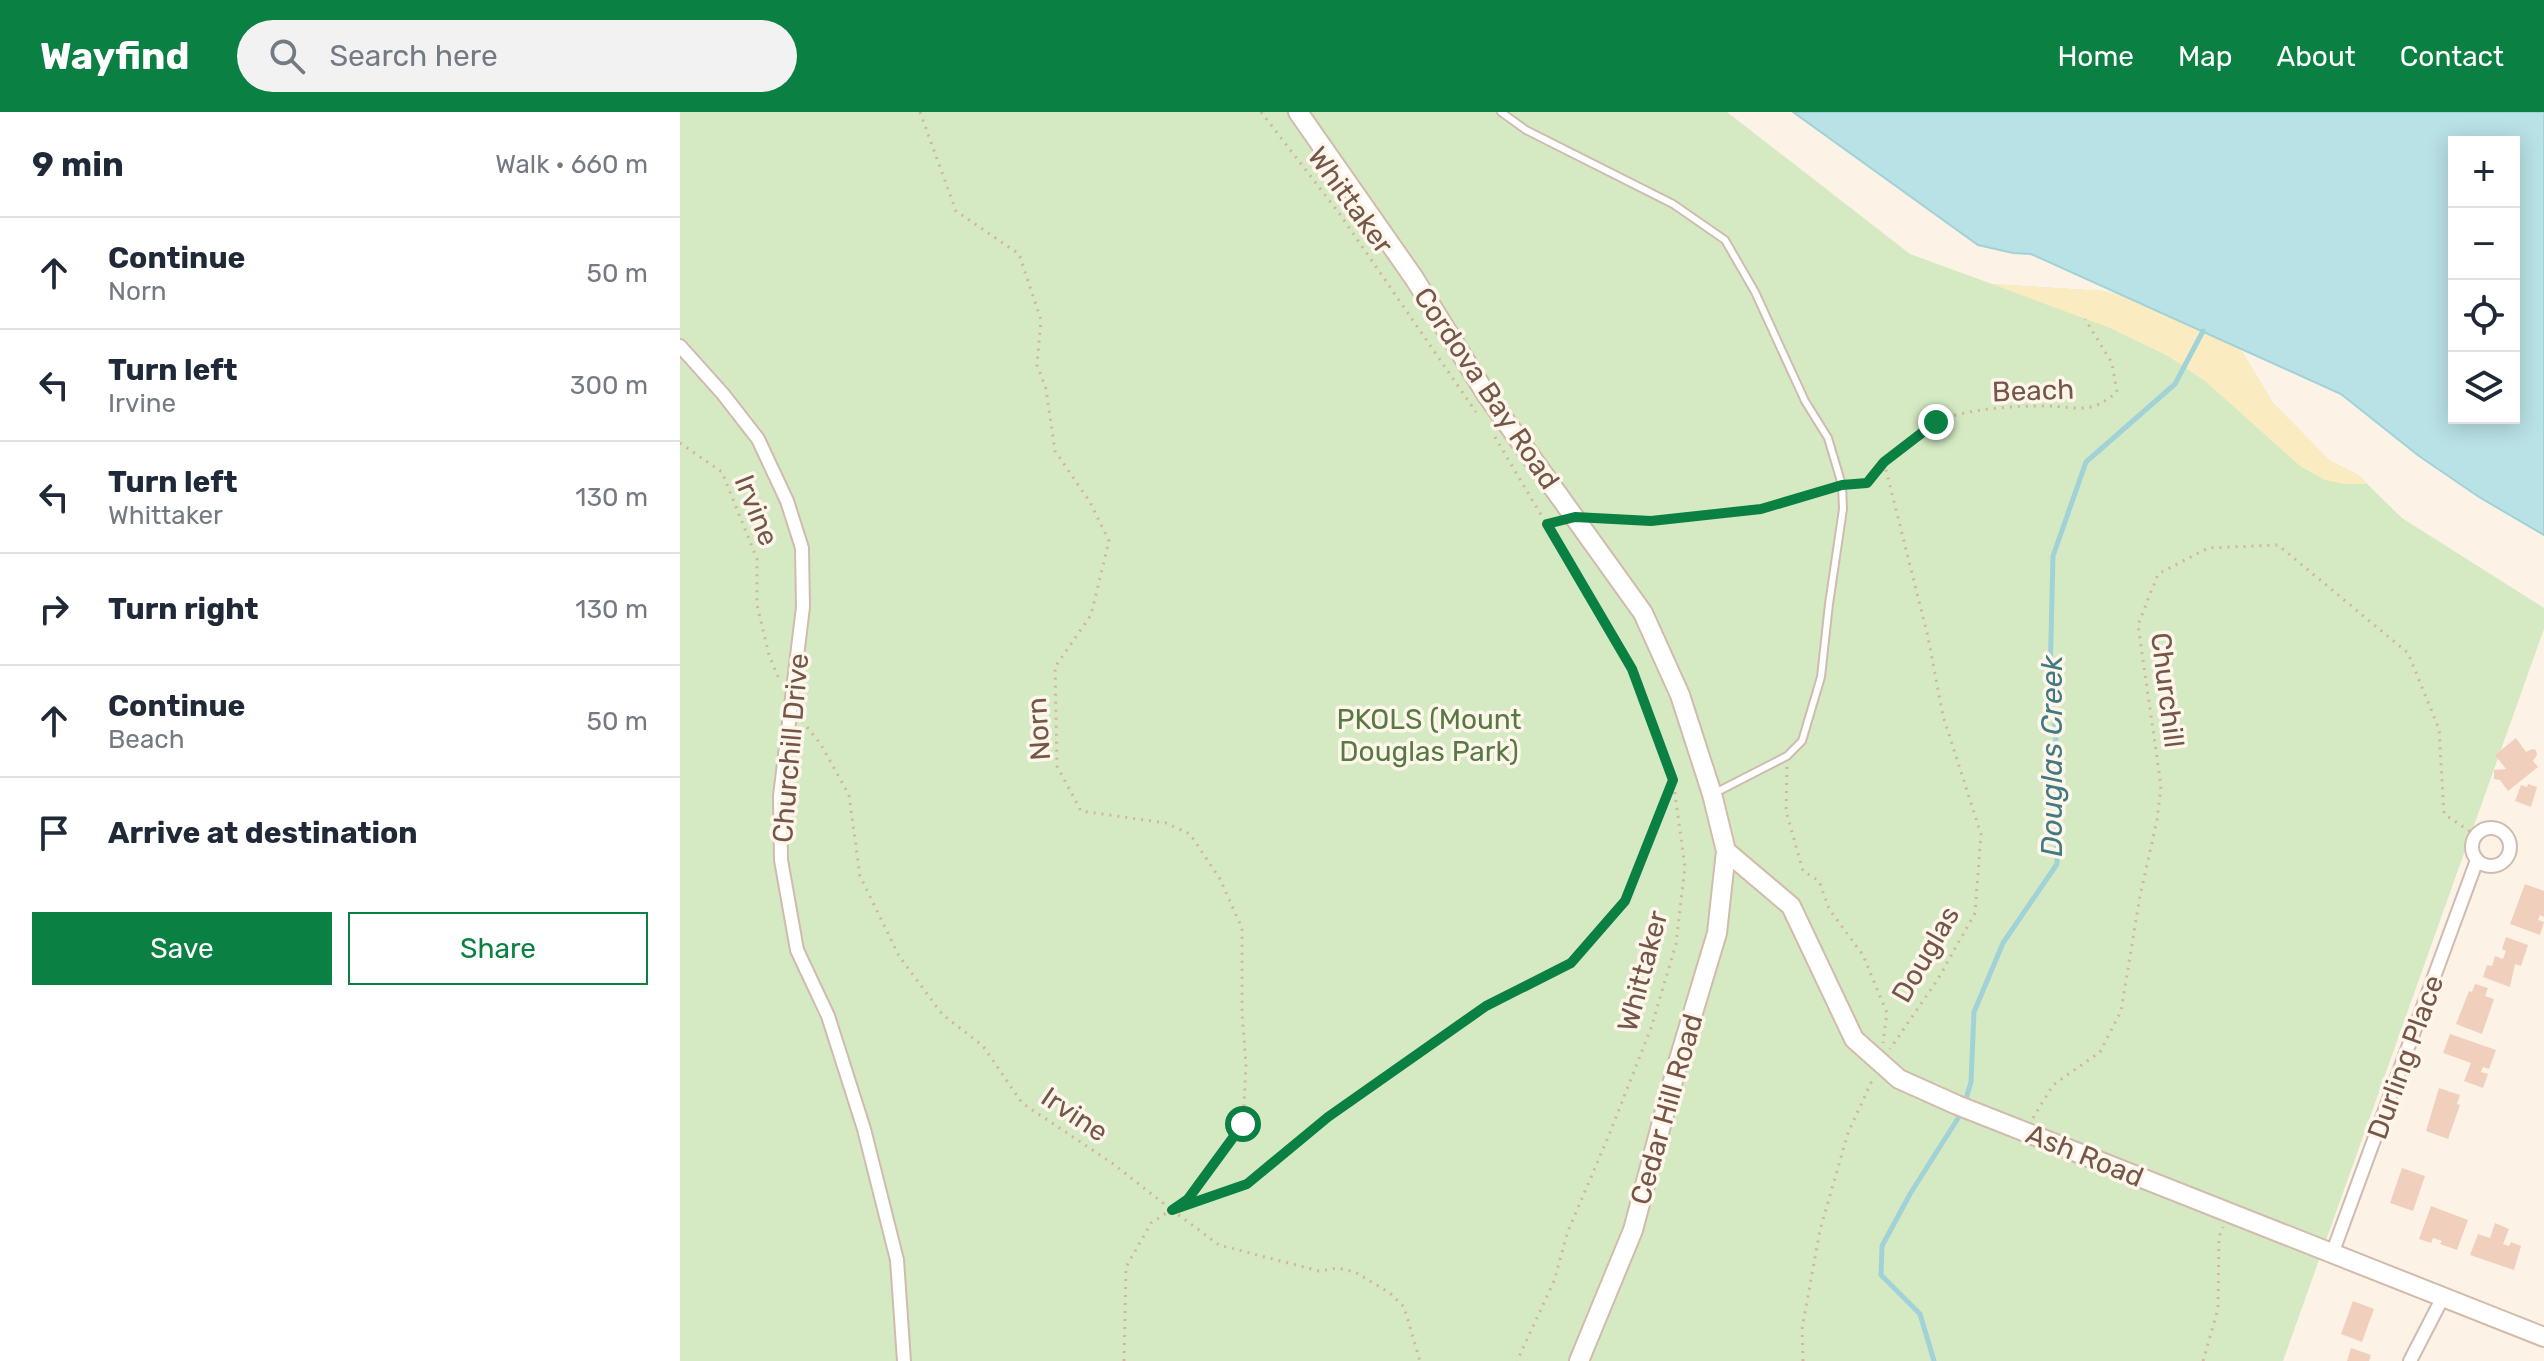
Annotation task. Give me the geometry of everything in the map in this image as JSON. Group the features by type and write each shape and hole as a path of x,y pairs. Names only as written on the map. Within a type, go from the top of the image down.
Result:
{"main road":[{"name":"Cordova Bay Road","path":"1298,112 1414,278 1486,394 1643,613 1680,695 1712,794 1726,851"},
{"name":"Ash Road","path":"1726,851 1791,906 1854,1039 1899,1079 1957,1105 2544,1337"},
{"name":"Cedar Hill Road","path":"1579,1361 1633,1230 1717,933 1726,851"}],"street":[{"name":"Churchill Drive","path":"680,346 758,439 787,501 802,548 803,607 780,796 781,860 797,950 828,1016 864,1129 897,1260 904,1361"},
{"path":"2477,836 2486,829 2499,830 2508,838 2510,850 2500,864 2488,866 2477,860"},
{"name":"Durling Place","path":"2332,1254 2477,860 2472,848 2477,836"},
{"path":"2410,1361 2443,1297"}],"lane":[{"path":"1501,112 1526,130 1673,204 1725,240 1755,292 1805,401 1828,438 1842,485 1843,509 1821,677 1802,741 1787,756 1712,794"}],"path":[{"name":"Norn","path":"920,112 956,211 1019,254 1041,320 1037,365 1046,389 1055,451 1090,502 1109,541 1091,615 1055,667 1057,766 1081,811 1166,823 1190,834 1220,879 1242,928 1242,1013 1246,1065 1243,1124 1188,1199 1151,1223 1126,1267 1124,1361"},
{"name":"Whittaker","path":"1261,112 1339,213 1478,414"},
{"name":"Beach","path":"1575,517 1651,521 1761,509 1842,485 1867,483 1884,462 1936,422 1971,412 2014,407 2083,409 2103,404 2117,392 2112,363 2085,319"},
{"name":"Whittaker","path":"1487,426 1632,669 1673,780 1685,867 1676,944 1651,1028 1568,1231 1554,1281 1517,1361"},
{"name":"Irvine","path":"680,443 722,472 757,559 757,605 769,655 780,681"},
{"name":"Douglas","path":"1803,1361 1802,1329 1820,1230 1848,1133 1881,1063 1938,979 1975,913 1981,834 1943,716 1928,637 1884,462"},
{"name":"Churchill","path":"2025,1131 2053,1085 2100,1052 2121,1011 2161,786 2138,625 2158,574 2208,548 2278,545 2408,653 2439,729 2444,814 2477,836"},
{"name":"Irvine","path":"791,706 820,743 849,795 860,876 899,956 942,1014 983,1046 1022,1103 1112,1163 1219,1245 1319,1271 1337,1268 1355,1272 1390,1293 1404,1307 1420,1361"},
{"path":"1787,756 1786,811 1803,871 1819,881 1829,909 1863,955 1887,1013 1881,1063"},
{"path":"1172,1210 1247,1184 1328,1117 1486,1006 1571,963 1625,901 1673,780"},
{"path":"2203,1361 2218,1309 2219,1237 2228,1212"}],"green space":[{"name":"PKOLS (Mount Douglas Park)","path":"680,112 1727,112 1910,254 1992,284 2104,291 2226,325 2273,403 2330,461 2358,475 2402,518 2544,608 2544,629 2283,1361 680,1361"}],"sand":[{"path":"1992,284 2104,291 2220,320 2273,403 2330,461 2358,475 2367,484 2325,480 2300,466 2205,381 2168,356 2110,328"}],"water":[{"path":"1793,112 2544,112 2544,535 2479,497 2419,456 2341,394 2031,254 1978,245"}],"building":[{"path":"2516,738 2526,752 2536,750 2533,761 2538,767 2508,791 2500,780 2494,779 2494,770 2506,769 2495,755"},
{"path":"2528,784 2537,787 2531,807 2515,801 2521,785 2527,787"},
{"path":"2525,884 2544,891 2544,917 2540,915 2538,920 2544,922 2540,935 2510,924"},
{"path":"2506,937 2528,945 2521,966 2515,964 2510,987 2483,977 2487,965 2492,966 2495,956 2503,959"},
{"path":"2475,984 2488,988 2485,996 2494,999 2482,1034 2456,1024 2469,991 2472,992"},
{"path":"2450,1034 2496,1050 2489,1069 2483,1067 2481,1072 2488,1074 2483,1088 2464,1081 2471,1063 2443,1053"},
{"path":"2439,1088 2460,1095 2457,1104 2460,1105 2448,1139 2426,1131"},
{"path":"2402,1168 2425,1176 2413,1211 2390,1203"},
{"path":"2431,1206 2468,1220 2457,1250 2433,1238 2431,1243 2419,1239"},
{"path":"2495,1223 2509,1229 2503,1244 2509,1246 2511,1242 2521,1246 2514,1270 2470,1255 2478,1234 2490,1238"},
{"path":"2353,1301 2374,1309 2362,1342 2341,1334"},
{"path":"2351,1348 2371,1355 2369,1361 2347,1361"}],"waterway":[{"name":"Douglas Creek","path":"1934,1361 1920,1314 1881,1275 1882,1246 1910,1194 1962,1112 1971,1082 1974,1012 2003,943 2057,864 2057,752 2050,679 2053,556 2086,462 2175,384 2203,331"}],"route":[{"path":"1243,1124 1188,1199 1172,1210 1247,1184 1328,1117 1486,1006 1571,963 1625,901 1673,780 1632,669 1547,524 1575,517 1651,521 1761,509 1842,485 1867,483 1884,462 1936,422"}]}
